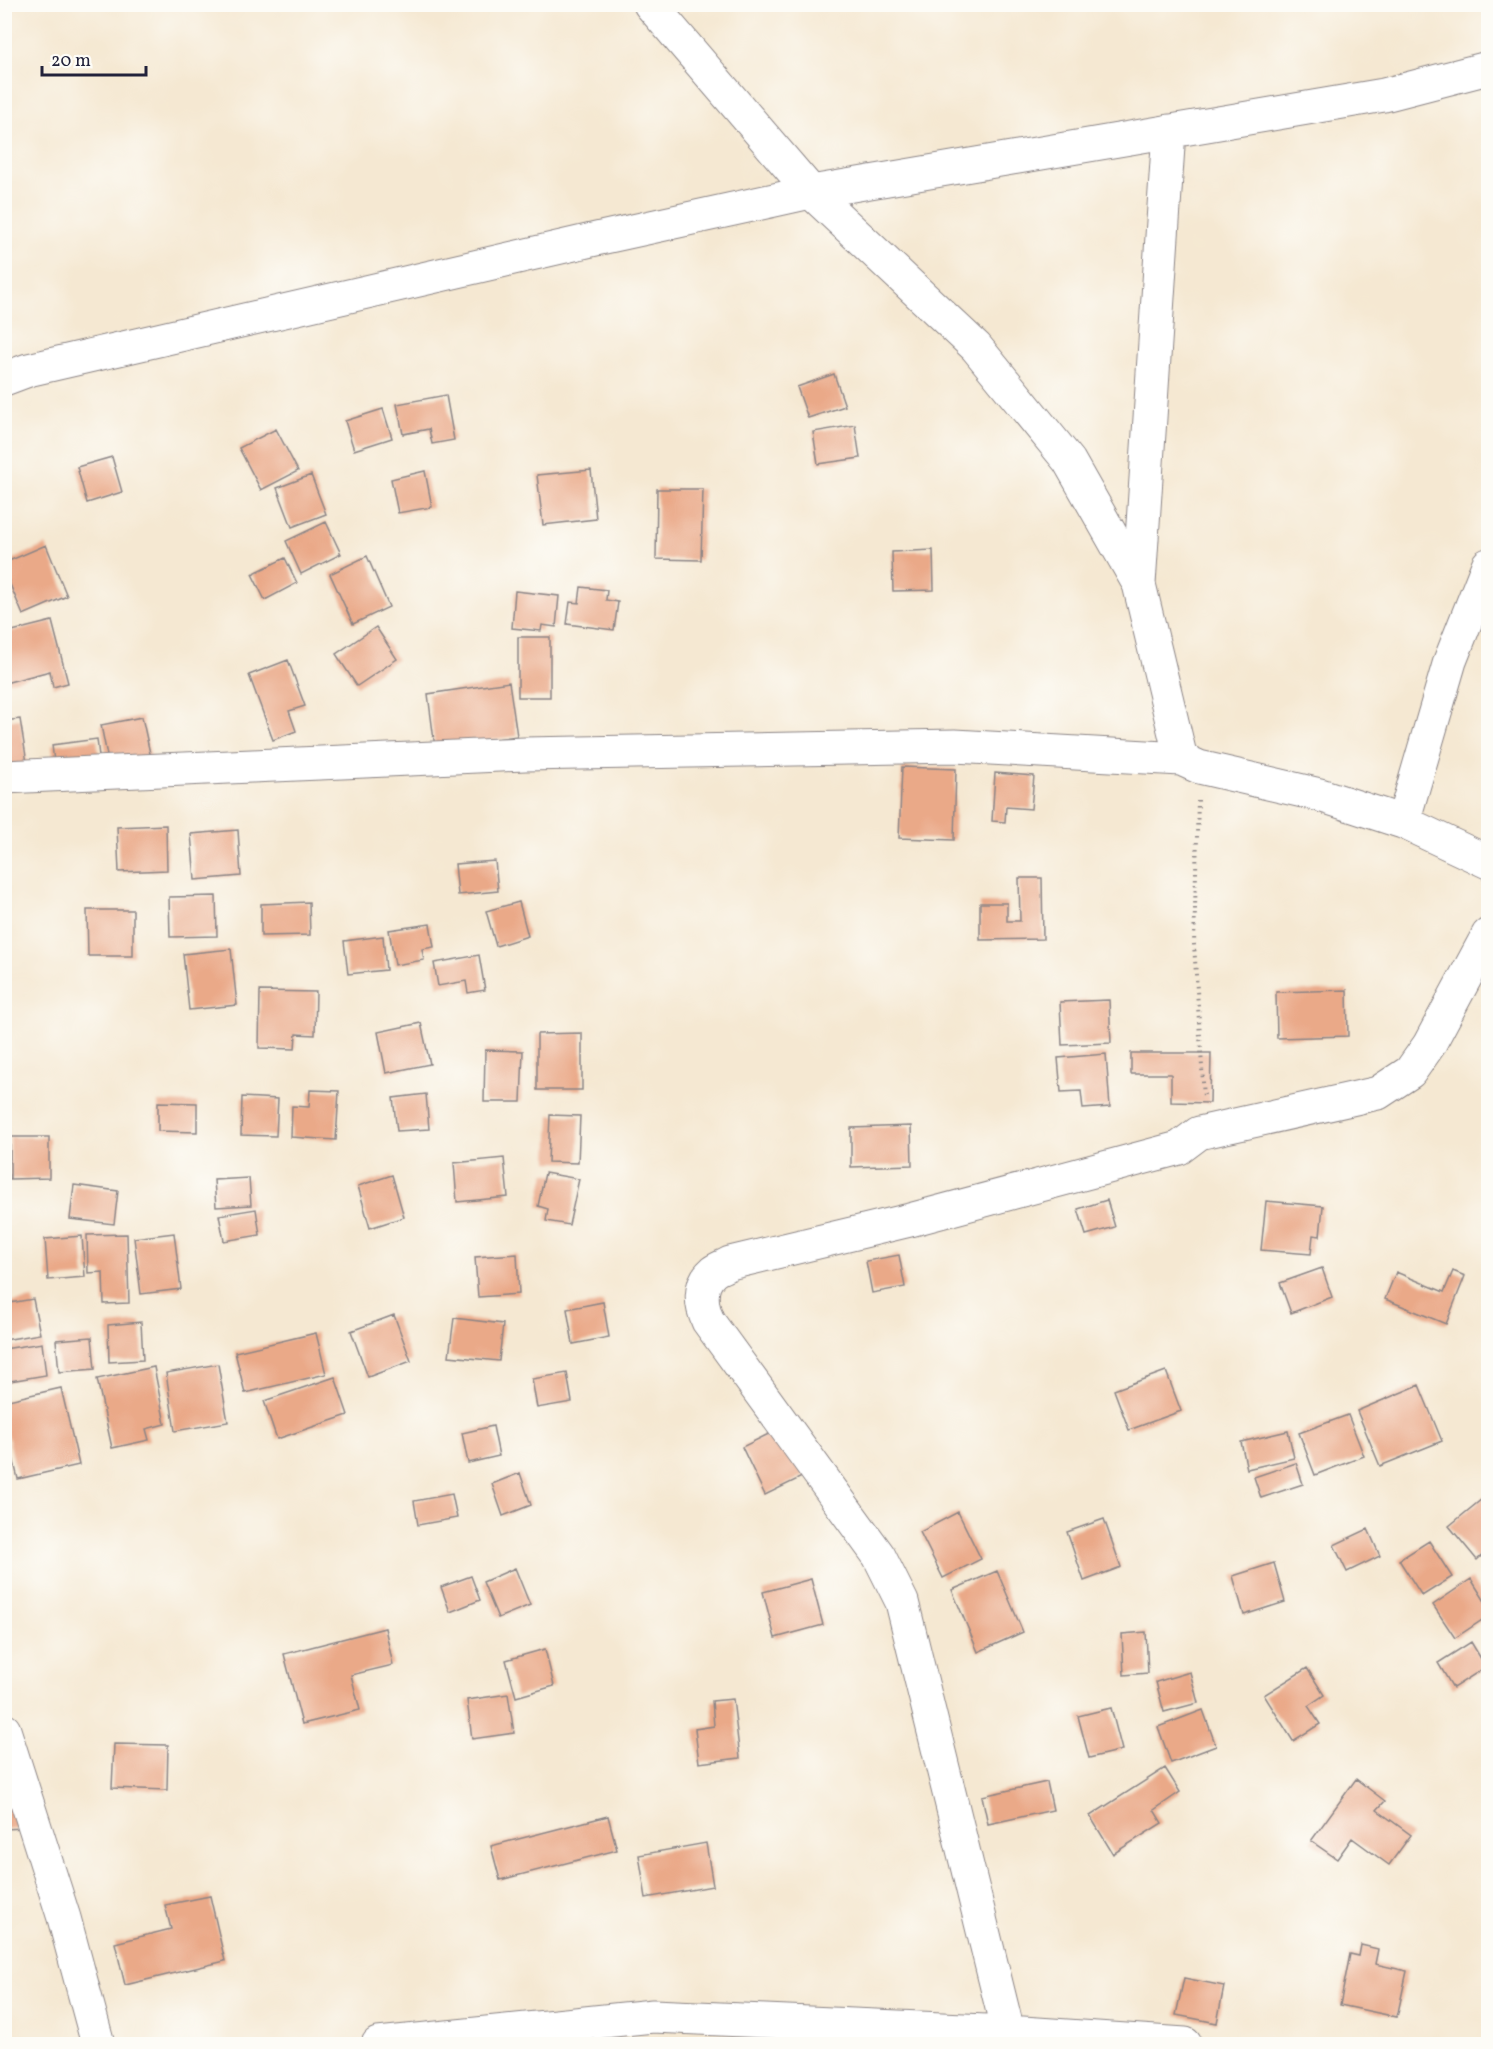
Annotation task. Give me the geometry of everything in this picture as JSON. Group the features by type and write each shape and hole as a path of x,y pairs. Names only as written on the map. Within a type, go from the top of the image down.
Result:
{"street":[{"path":"650,4 811,192 975,347 1069,461 1139,584 1190,763"},
{"path":"4,379 28,370 596,239 811,192 1384,95 1488,68"},
{"path":"1139,584 1169,131"},
{"path":"1403,822 1450,661 1488,566"},
{"path":"4,777 525,754 954,746 1190,763 1320,795 1403,822 1488,862"},
{"path":"1009,2038 903,1602 879,1556 708,1321 702,1306 703,1288 712,1272 730,1263 910,1221 1179,1148 1199,1133 1378,1093 1410,1072 1429,1045 1488,935"},
{"path":"4,1730 64,1918 98,2044"},
{"path":"378,2044 653,2016 1009,2038 1185,2044"}],"path":[{"path":"1190,763 1194,944 1202,1083 1206,1108 1204,1122 1199,1133"}],"building":[{"path":"834,374 845,406 808,418 797,387"},
{"path":"446,395 454,440 432,444 429,429 403,434 397,404"},
{"path":"383,409 392,438 354,450 345,421"},
{"path":"855,425 860,458 818,464 813,432"},
{"path":"276,429 298,471 261,490 239,448"},
{"path":"112,457 122,492 87,503 77,467"},
{"path":"591,470 596,519 543,525 537,475"},
{"path":"425,471 432,507 398,513 391,479"},
{"path":"311,475 326,514 292,527 277,488"},
{"path":"657,489 703,489 701,560 656,559"},
{"path":"326,522 341,554 301,574 286,541"},
{"path":"46,545 67,596 23,615 4,570 4,563"},
{"path":"933,550 934,590 893,591 892,552"},
{"path":"367,556 389,607 353,624 330,574"},
{"path":"285,558 297,583 265,600 252,574"},
{"path":"581,587 607,590 606,600 618,602 614,630 567,624 570,602 579,603"},
{"path":"515,591 559,596 556,627 542,625 541,631 512,628"},
{"path":"52,621 68,683 53,687 50,671 5,683 4,633"},
{"path":"376,627 397,659 357,686 336,654"},
{"path":"518,637 550,637 550,697 518,697"},
{"path":"288,660 305,706 289,711 296,731 273,740 249,675"},
{"path":"509,682 517,736 435,748 428,694"},
{"path":"142,717 151,758 109,766 101,725"},
{"path":"20,719 28,769 4,772 4,721"},
{"path":"97,739 100,765 55,770 52,745"},
{"path":"902,767 956,769 954,840 899,838"},
{"path":"995,773 1034,776 1031,809 1006,807 1005,822 992,821"},
{"path":"166,825 167,870 119,872 117,827"},
{"path":"238,830 241,876 195,880 191,834"},
{"path":"495,861 498,891 458,895 455,864"},
{"path":"1019,878 1042,878 1043,939 980,940 980,903 1007,903 1007,921 1020,921"},
{"path":"216,896 217,936 170,937 169,897"},
{"path":"309,902 310,935 261,936 261,904"},
{"path":"519,902 528,936 496,946 486,911"},
{"path":"87,910 133,910 133,956 88,956"},
{"path":"430,924 434,947 422,949 424,960 395,965 389,930"},
{"path":"383,936 386,970 348,974 344,941"},
{"path":"231,949 237,1005 189,1010 183,954"},
{"path":"479,955 485,990 468,993 466,981 438,986 434,963"},
{"path":"1347,990 1348,1036 1277,1038 1276,992"},
{"path":"260,991 316,992 315,1035 296,1034 295,1049 259,1048"},
{"path":"1109,1000 1111,1043 1062,1045 1060,1002"},
{"path":"421,1023 430,1064 386,1073 378,1032"},
{"path":"582,1033 582,1090 537,1090 537,1034"},
{"path":"485,1050 523,1051 521,1102 484,1102"},
{"path":"1131,1053 1211,1053 1210,1103 1171,1102 1171,1074 1131,1074"},
{"path":"1106,1054 1110,1107 1083,1109 1081,1091 1061,1092 1058,1058"},
{"path":"310,1090 339,1091 336,1140 291,1137 292,1106 309,1107"},
{"path":"426,1094 429,1129 397,1131 393,1098"},
{"path":"242,1097 278,1099 276,1136 241,1135"},
{"path":"158,1102 197,1103 197,1132 158,1131"},
{"path":"550,1115 580,1116 578,1163 548,1162"},
{"path":"911,1126 912,1165 851,1167 851,1128"},
{"path":"10,1137 49,1137 49,1178 10,1179"},
{"path":"504,1158 508,1197 457,1202 454,1163"},
{"path":"545,1173 579,1179 569,1225 546,1221 548,1209 538,1206"},
{"path":"392,1175 404,1217 370,1228 358,1186"},
{"path":"249,1178 251,1205 216,1207 214,1180"},
{"path":"74,1185 118,1191 114,1224 70,1219"},
{"path":"1107,1200 1115,1227 1086,1235 1078,1209"},
{"path":"1266,1201 1323,1206 1320,1236 1313,1235 1311,1254 1261,1250"},
{"path":"256,1209 260,1235 224,1241 219,1215"},
{"path":"174,1233 181,1289 141,1294 134,1238"},
{"path":"127,1234 129,1303 104,1304 103,1272 88,1273 87,1235"},
{"path":"82,1236 85,1277 48,1280 45,1239"},
{"path":"517,1254 519,1294 478,1297 475,1257"},
{"path":"899,1255 905,1287 872,1293 866,1261"},
{"path":"1322,1268 1332,1297 1291,1313 1280,1283"},
{"path":"1453,1271 1465,1276 1446,1324 1385,1299 1396,1272 1444,1292"},
{"path":"33,1299 40,1334 4,1340 4,1304"},
{"path":"603,1302 609,1337 573,1344 567,1309"},
{"path":"394,1315 411,1361 368,1377 351,1331"},
{"path":"454,1318 503,1324 499,1361 449,1356"},
{"path":"141,1322 143,1360 109,1362 108,1325"},
{"path":"316,1333 326,1374 245,1393 235,1352"},
{"path":"92,1337 95,1369 59,1372 56,1340"},
{"path":"42,1343 46,1375 4,1382 4,1349"},
{"path":"218,1364 228,1422 175,1431 166,1373"},
{"path":"154,1367 165,1424 146,1429 149,1440 112,1448 97,1379"},
{"path":"1166,1371 1181,1411 1129,1430 1114,1390"},
{"path":"567,1373 572,1402 537,1408 532,1379"},
{"path":"335,1377 348,1415 277,1439 264,1401"},
{"path":"1419,1385 1442,1441 1380,1466 1357,1411"},
{"path":"61,1388 79,1465 18,1479 4,1420 4,1401"},
{"path":"1348,1415 1364,1456 1315,1475 1299,1433"},
{"path":"493,1426 499,1456 468,1463 462,1433"},
{"path":"781,1428 804,1476 765,1495 742,1447"},
{"path":"1288,1431 1294,1458 1247,1469 1241,1442"},
{"path":"1296,1463 1303,1484 1261,1498 1254,1477"},
{"path":"520,1473 531,1505 503,1516 492,1484"},
{"path":"452,1494 457,1518 418,1525 414,1501"},
{"path":"1487,1495 1488,1550 1477,1560 1449,1526"},
{"path":"958,1512 981,1559 943,1578 920,1532"},
{"path":"1104,1519 1121,1567 1084,1581 1067,1532"},
{"path":"1368,1529 1380,1556 1347,1572 1334,1545"},
{"path":"1429,1541 1452,1577 1422,1596 1399,1560"},
{"path":"1274,1563 1285,1602 1244,1615 1233,1576"},
{"path":"515,1568 530,1605 498,1618 483,1582"},
{"path":"997,1571 1023,1632 978,1652 952,1590"},
{"path":"471,1576 480,1600 450,1612 441,1587"},
{"path":"811,1579 823,1625 775,1638 763,1592"},
{"path":"1471,1579 1488,1606 1488,1616 1455,1638 1433,1605"},
{"path":"385,1628 393,1665 351,1675 360,1710 302,1724 284,1654"},
{"path":"1146,1632 1148,1673 1124,1675 1122,1634"},
{"path":"1471,1642 1486,1667 1453,1688 1438,1663"},
{"path":"545,1649 554,1686 516,1697 506,1660"},
{"path":"1307,1668 1324,1695 1308,1706 1320,1724 1293,1741 1264,1695"},
{"path":"1190,1672 1198,1703 1164,1712 1156,1682"},
{"path":"508,1694 514,1733 472,1739 467,1700"},
{"path":"733,1699 740,1758 699,1763 695,1729 714,1726 712,1701"},
{"path":"1111,1708 1122,1750 1089,1758 1078,1716"},
{"path":"1203,1710 1216,1746 1171,1763 1158,1727"},
{"path":"114,1744 168,1745 167,1790 112,1788"},
{"path":"1165,1768 1180,1792 1154,1810 1162,1823 1113,1854 1090,1816"},
{"path":"1356,1779 1385,1801 1377,1810 1411,1835 1389,1865 1352,1838 1337,1859 1311,1841"},
{"path":"1047,1782 1053,1810 988,1824 982,1796"},
{"path":"22,1795 25,1828 4,1829 4,1797"},
{"path":"608,1816 617,1850 500,1880 491,1846"},
{"path":"706,1843 713,1886 646,1898 639,1855"},
{"path":"210,1896 225,1961 125,1985 115,1943 171,1929 165,1905"},
{"path":"1361,1945 1378,1949 1375,1964 1407,1971 1397,2017 1340,2005 1350,1954 1359,1956"},
{"path":"1184,1978 1224,1986 1217,2023 1176,2015"},
{"path":"808,2039 829,2043 829,2044 807,2044"}]}
